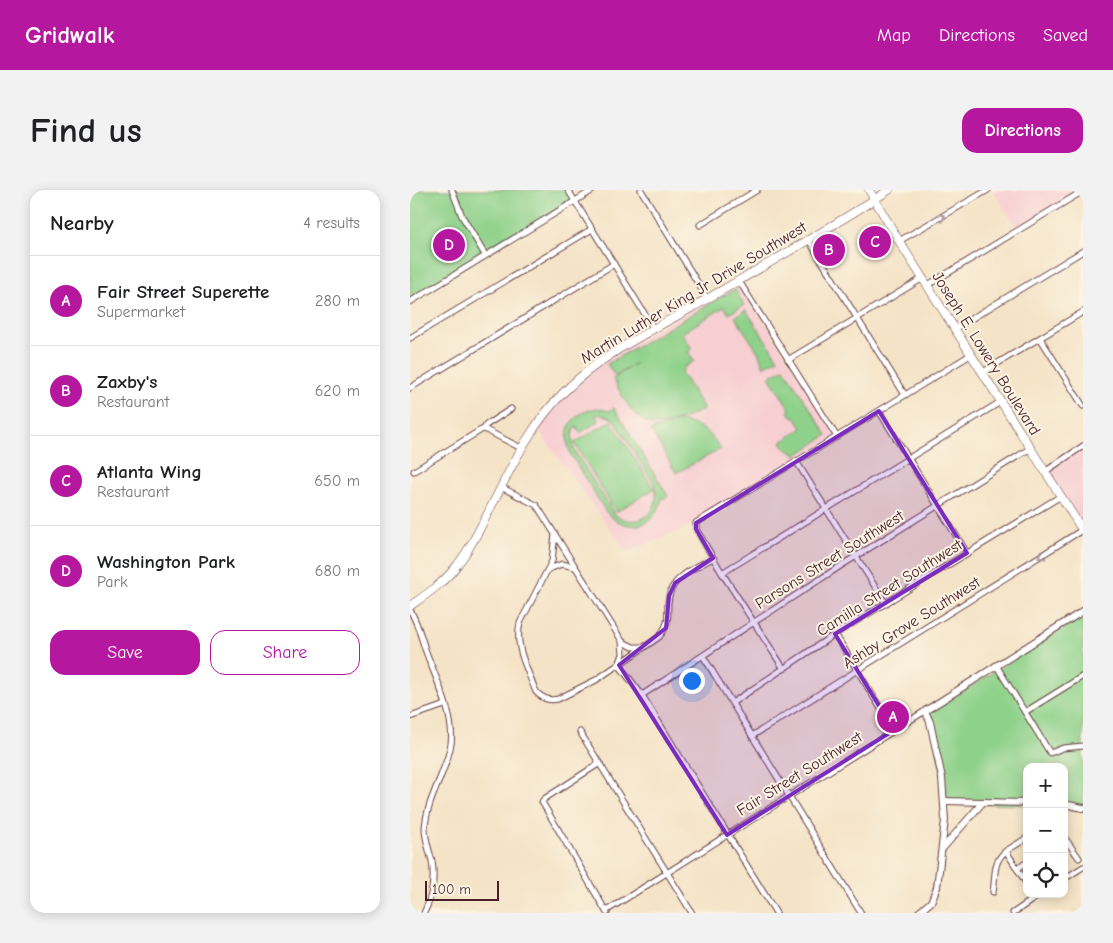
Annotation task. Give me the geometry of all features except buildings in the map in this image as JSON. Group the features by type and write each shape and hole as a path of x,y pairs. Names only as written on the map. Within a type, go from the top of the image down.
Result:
{"main road":[{"name":"Joseph E. Lowery Boulevard","path":"869,190 899,241 1083,530"},
{"name":"Martin Luther King Jr Drive Southwest","path":"410,606 440,584 459,564 471,546 522,448 548,410 576,380 610,355 889,190"}],"street":[{"path":"452,190 462,216 485,256"},
{"path":"568,190 654,329"},
{"path":"410,302 593,190"},
{"path":"641,190 707,298"},
{"path":"700,225 757,190"},
{"path":"899,241 988,190"},
{"path":"928,285 1083,191"},
{"path":"410,338 592,229"},
{"path":"808,239 905,395"},
{"path":"956,328 1083,252"},
{"path":"410,388 614,264"},
{"path":"788,360 923,278"},
{"path":"739,280 837,437"},
{"path":"983,372 1083,312"},
{"path":"1040,338 1083,406"},
{"path":"784,669 722,573 698,533 696,523 972,354"},
{"path":"722,573 1002,401"},
{"path":"414,471 484,429 486,425 511,409"},
{"path":"878,411 967,553"},
{"path":"484,429 522,448"},
{"path":"1046,471 1083,446"},
{"name":"Parsons Street Southwest","path":"642,695 753,621 1031,448"},
{"path":"796,462 886,604"},
{"path":"501,487 536,505 622,641 623,654 619,665"},
{"name":"Camilla Street Southwest","path":"732,703 835,634 1061,496"},
{"name":"Ashby Grove Southwest","path":"752,736 1083,530"},
{"path":"555,534 554,553 549,569 520,623 517,634 519,646 536,692 546,699 558,699 596,680 659,637 666,628 669,618 669,596 675,583 682,576 713,558"},
{"path":"549,569 562,564 576,567"},
{"path":"410,610 445,705 450,724 451,744 447,761 430,802 426,820 426,837 432,864 433,882 429,902 424,913"},
{"name":"Fair Street Southwest","path":"607,912 1083,610"},
{"path":"835,634 894,730"},
{"path":"622,641 633,647 646,647"},
{"path":"703,656 861,913"},
{"path":"619,665 642,695 776,913"},
{"path":"996,665 1050,753 1063,748 1083,746"},
{"path":"1026,712 1083,676"},
{"path":"410,717 445,705"},
{"path":"918,913 926,908 934,894 945,820 942,778 930,722 925,710"},
{"path":"580,732 692,913"},
{"path":"600,764 542,802 607,912"},
{"path":"944,801 1023,803"},
{"path":"942,849 983,802"},
{"path":"1068,805 1083,808"},
{"path":"993,892 996,863 999,856 1023,840"},
{"path":"1068,843 1079,858"},
{"path":"1006,851 1023,878"},
{"path":"1017,869 1023,865"},
{"path":"1068,876 1083,867"},
{"path":"1013,913 1032,898"}],"highlighted area":[{"path":"879,411 967,553 835,634 894,730 727,835 619,665 666,628 669,596 675,583 713,558 696,529 696,523"}],"shaded area":[{"path":"993,190 1080,190 1018,230"},
{"path":"739,281 837,437 696,523 627,552 536,427 595,365"},
{"path":"1083,446 1083,531 1047,471"}],"green space":[{"path":"410,190 569,190 575,199 410,298"},
{"path":"735,289 744,305 729,314 724,307 682,333 692,349 688,352 694,361 683,368 681,372 704,409 676,421 662,424 648,424 642,420 625,401 613,379 636,363 615,376 607,364"},
{"path":"746,310 778,359 764,367 758,352 735,317"},
{"path":"784,368 827,435 797,455 786,449 781,442 802,428 788,411 790,409 769,377"},
{"path":"597,408 609,411 614,408 668,496 664,499 662,497 659,508 647,522 640,525 622,523 606,512 571,455 567,438 570,424 575,418 588,410","holes":["595,414 607,416 614,420 653,482 656,501 653,509 642,519 634,521 615,515 575,452 572,439 576,426 580,433 599,421"]},
{"path":"611,421 654,489 616,512 574,443"},
{"path":"679,421 704,429 721,449 676,473 651,430"},
{"path":"1083,616 1083,810 1068,808 1068,763 1023,763 1023,805 947,803 930,712"}],"place":[{"name":"Atlanta Wing","path":"875,242"},
{"name":"Washington Park","path":"449,245"},
{"name":"Zaxby's","path":"829,250"},
{"name":"Fair Street Superette","path":"893,717"}]}
